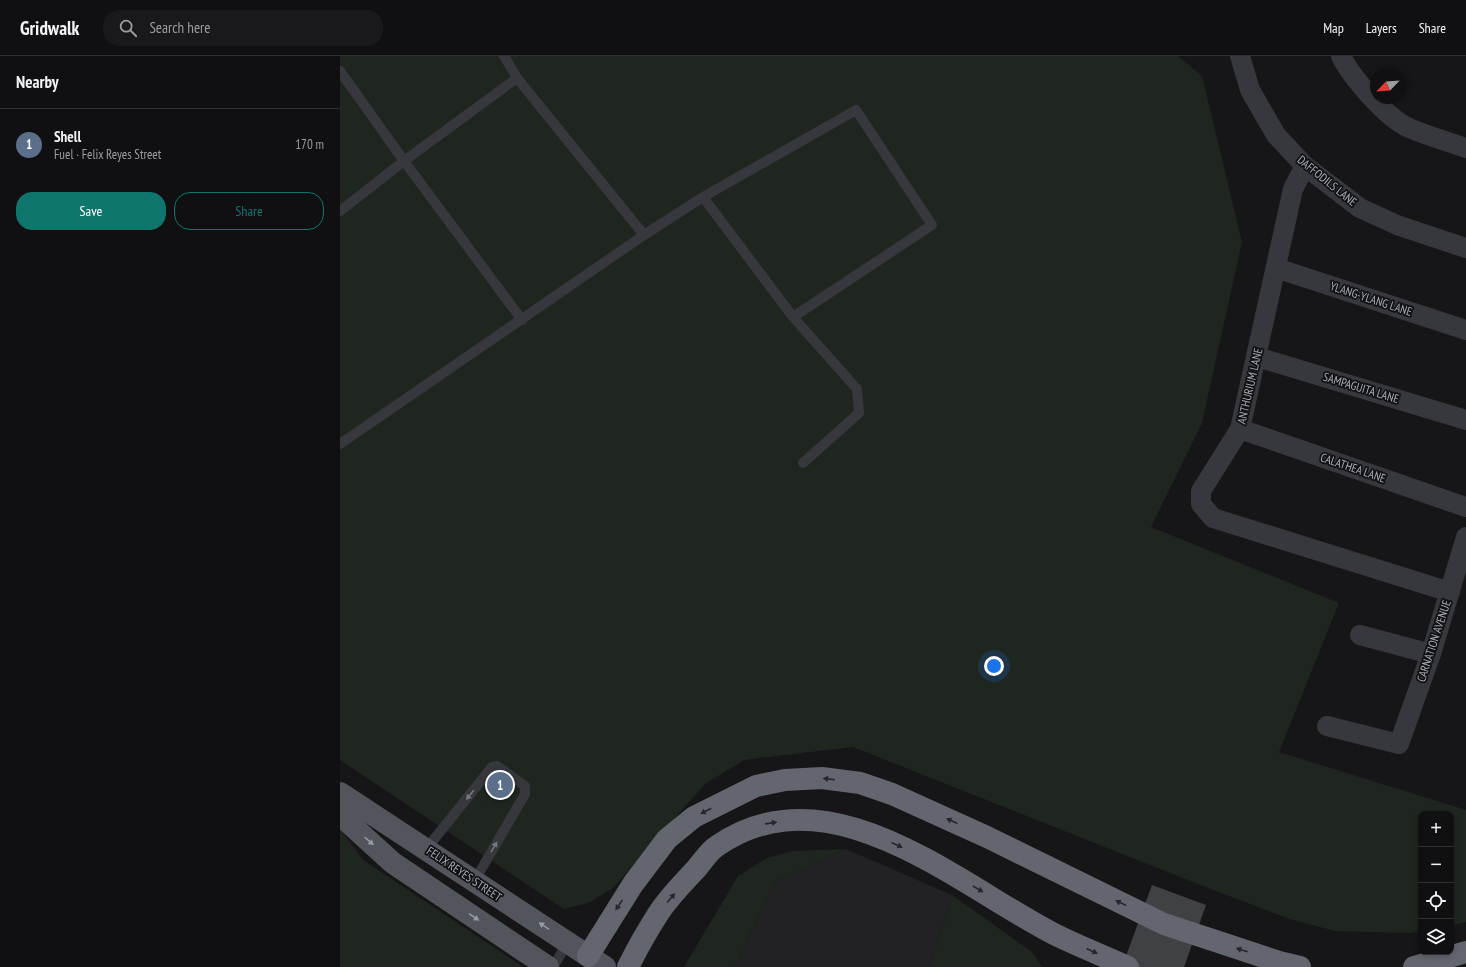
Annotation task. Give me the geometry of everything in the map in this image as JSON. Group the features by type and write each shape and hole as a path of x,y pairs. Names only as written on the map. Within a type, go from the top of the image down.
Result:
{"highway":[{"path":"591,963 629,890 667,839 694,817 756,786 785,780 822,778 860,783 892,794 994,840 1164,924 1279,962 1300,967"},
{"path":"628,967 658,913 716,846 739,832 763,824 789,820 824,822 864,830 944,869 1054,934 1128,967"},
{"path":"1414,967 1466,952"}],"main road":[{"name":"FELIX REYES STREET","path":"340,793 568,942 591,963"},
{"path":"340,816 392,863 548,967"}],"street":[{"name":"DAFFODILS LANE","path":"1240,56 1250,90 1276,135 1305,166 1360,208 1397,225 1466,248"},
{"path":"1341,56 1361,86 1383,108 1405,125 1466,148"},
{"name":"ANTHURIUM LANE","path":"1305,166 1293,189 1240,429 1201,491 1201,504 1213,518 1450,592"},
{"name":"YLANG-YLANG LANE","path":"1276,268 1466,330"},
{"name":"SAMPAGUITA LANE","path":"1257,357 1466,420"},
{"name":"CALATHEA LANE","path":"1240,429 1466,507"},
{"name":"CARNATION AVENUE","path":"1327,726 1399,744 1431,654 1466,537"},
{"path":"1360,635 1431,654"}],"lane":[{"path":"504,56 517,78 644,235"},
{"path":"340,71 404,161 522,320"},
{"path":"340,211 404,161 517,78"},
{"path":"340,444 644,235 703,197 856,110 932,225 793,317"},
{"path":"703,197 793,317 857,388 859,413 803,463"},
{"path":"426,848 492,766 497,766 525,786 525,794 475,880"},
{"path":"553,967 568,942"}],"shaded area":[{"path":"340,56 1178,56 1202,76 1242,242 1202,423 1151,527 1339,603 1279,752 1466,810 1466,922 1454,924 1454,811 1418,811 1418,932 1410,933 1335,931 1290,919 1208,888 853,747 744,760 705,784 613,888 588,903 564,909 340,760"},
{"path":"340,829 363,860 523,967 340,967"},
{"path":"846,849 952,895 930,967 735,967 775,882"},
{"path":"846,849 775,882 735,967 684,967 738,876 767,858 793,851"},
{"path":"952,895 1032,952 1042,967 930,967"}],"building":[{"path":"1152,885 1206,905 1184,967 1122,967"}],"place":[{"name":"Shell","path":"500,785"}]}
